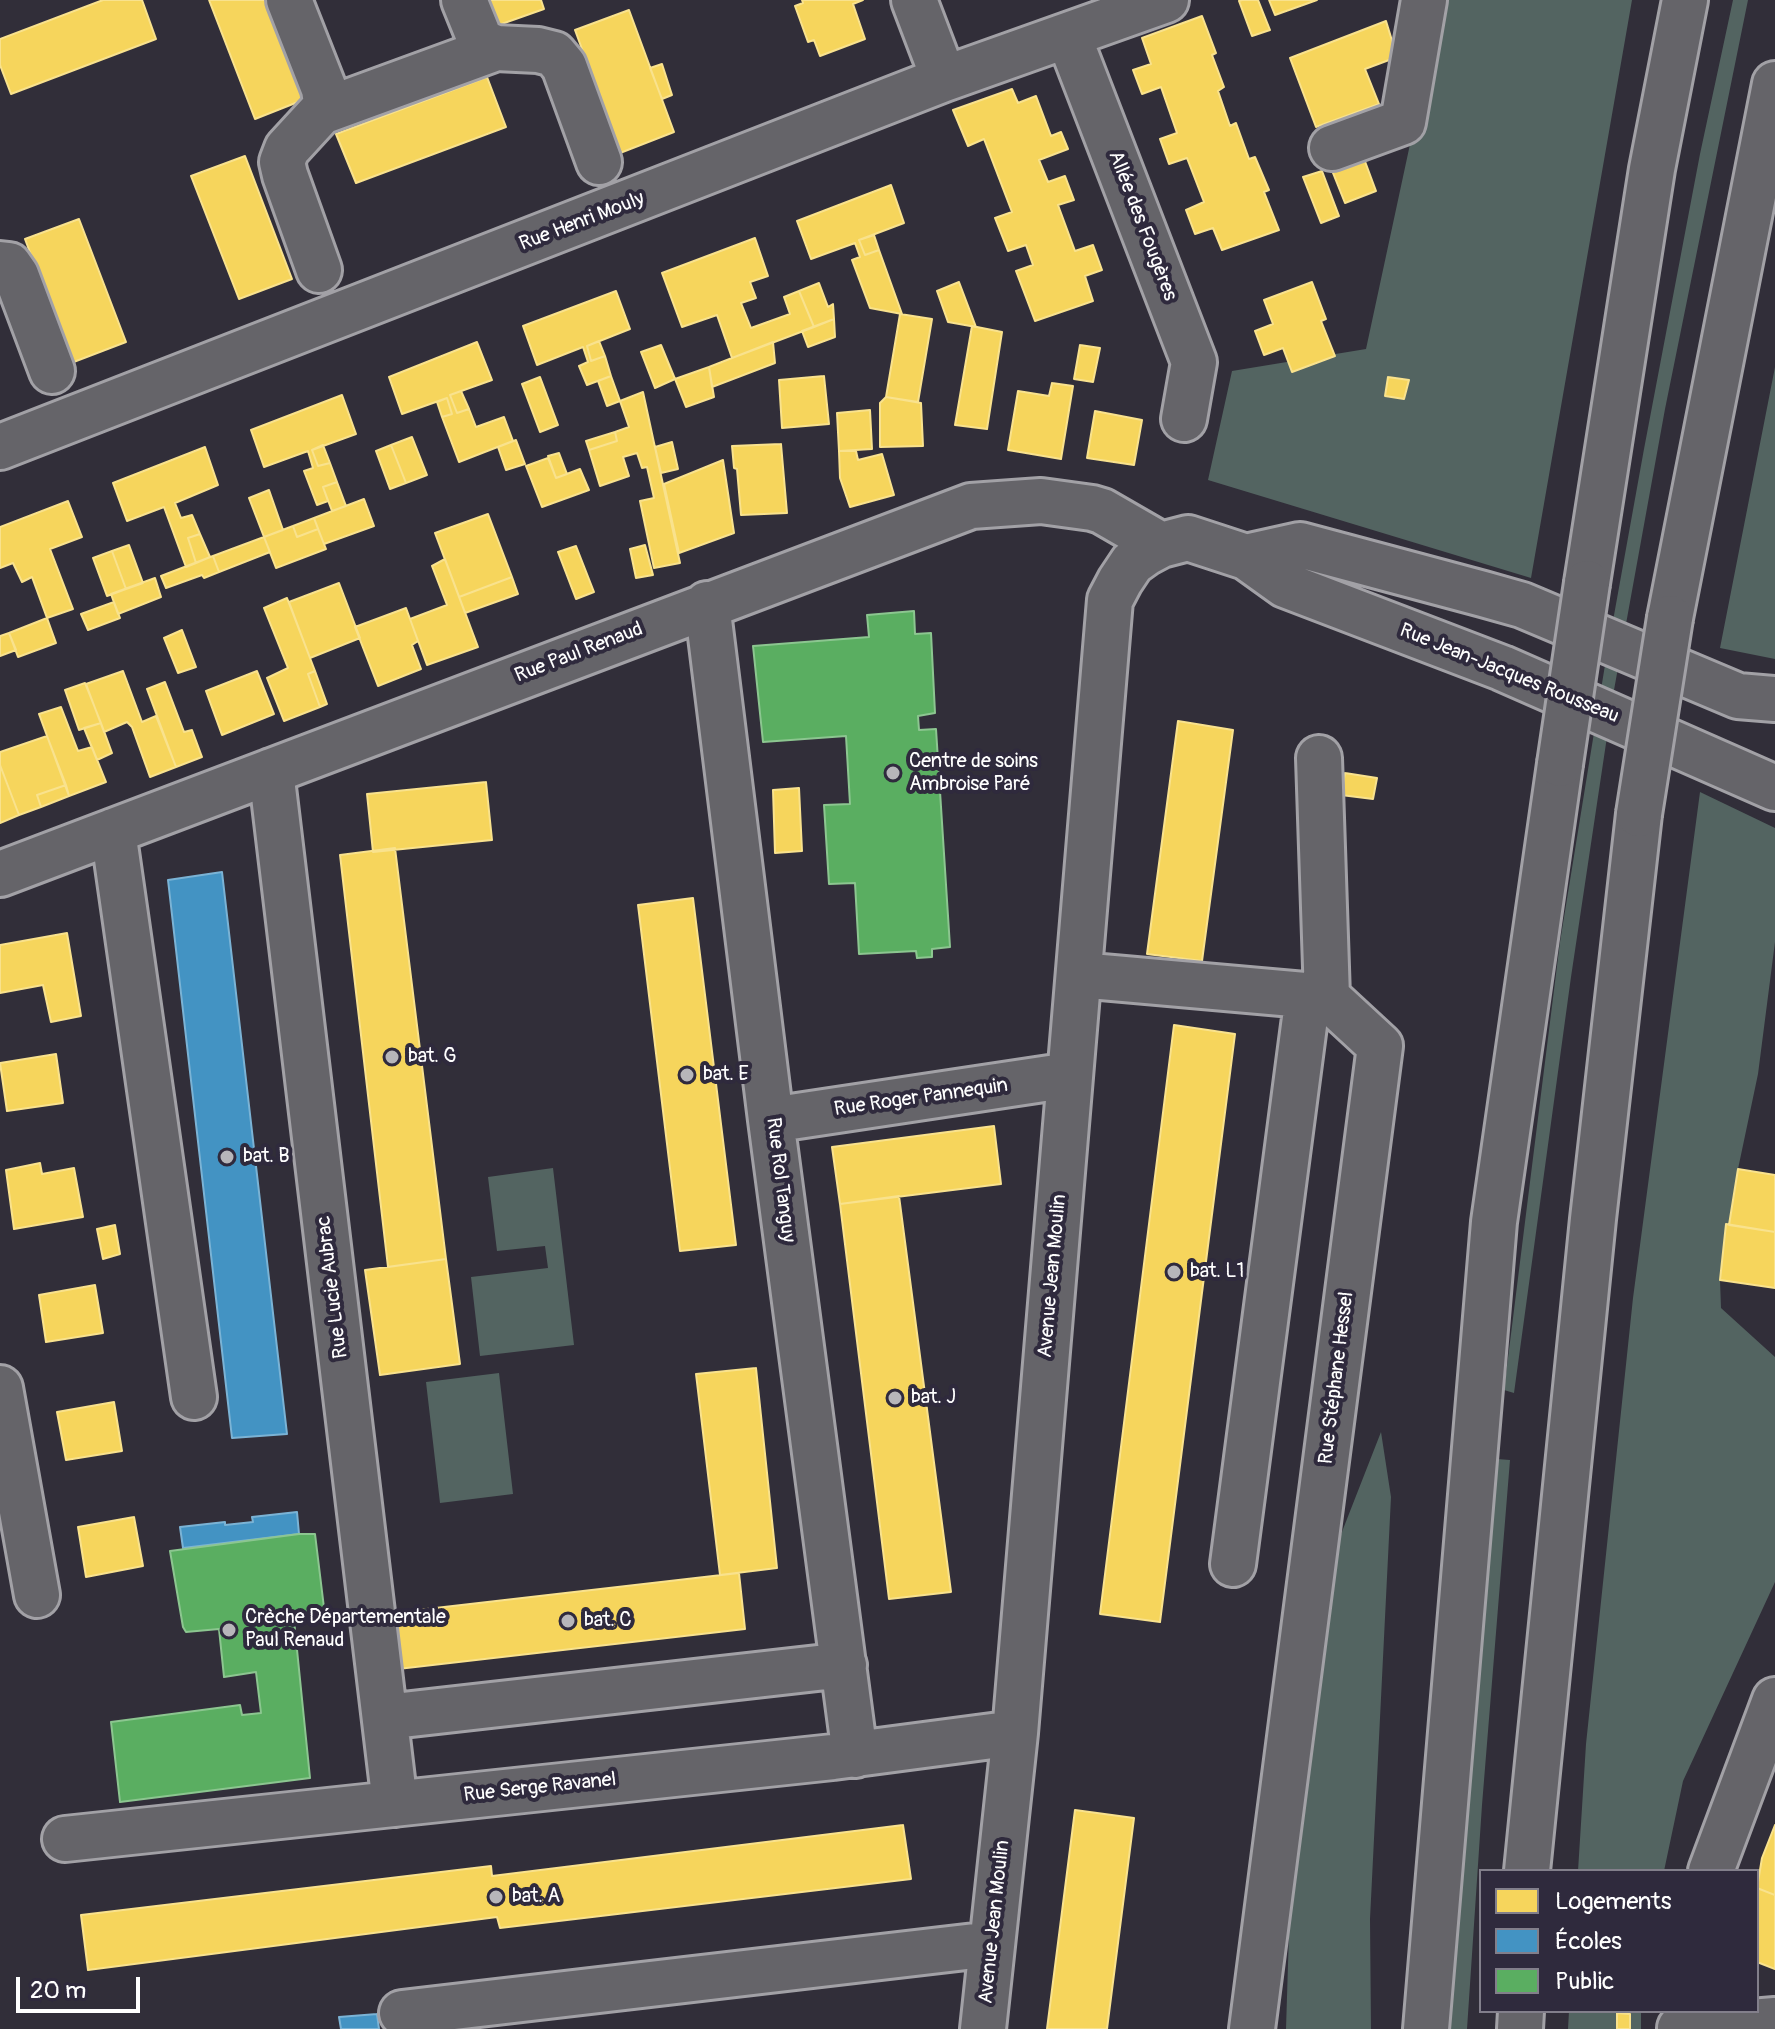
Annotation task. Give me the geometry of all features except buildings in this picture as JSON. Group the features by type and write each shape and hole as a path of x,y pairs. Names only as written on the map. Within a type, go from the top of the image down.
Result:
{"main road":[{"path":"289,0 324,89 326,103 287,149 282,162 319,270"},
{"path":"464,0 481,42 496,48 554,54 564,66 599,162"},
{"path":"914,0 944,79"},
{"path":"1332,148 1403,122 1424,0"},
{"path":"1426,2029 1494,1222 1587,583 1652,169 1685,0"},
{"name":"Rue Henri Mouly","path":"0,447 944,79 1158,1"},
{"name":"Allée des Fougères","path":"1068,35 1194,362 1184,419"},
{"path":"321,112 496,48"},
{"path":"1527,1869 1593,1219 1639,814 1670,618 1775,84"},
{"path":"0,264 9,265 16,275 52,371"},
{"name":"Rue Paul Renaud","path":"0,874 955,510 988,503 1041,501 1092,508 1161,545"},
{"name":"Rue Jean-Jacques Rousseau","path":"1161,545 1188,538 1246,557 1285,585 1502,668 1775,788"},
{"name":"Avenue Jean Moulin","path":"983,2029 1015,1733 1110,600 1132,563 1161,545"},
{"path":"1246,557 1300,545 1483,594 1522,605 1763,701"},
{"name":"Rue Rol Tanguy","path":"707,604 855,1755"},
{"path":"1233,1564 1317,996 1319,758"},
{"name":"Rue Lucie Aubrac","path":"271,771 395,1804"},
{"path":"113,831 194,1397"},
{"path":"1079,975 1317,996"},
{"name":"Rue Stéphane Hessel","path":"1252,2029 1380,1046 1317,996"},
{"name":"Rue Roger Pannequin","path":"771,1120 1070,1075"},
{"path":"0,1388 37,1595"},
{"path":"385,1717 844,1665"},
{"path":"1712,1869 1775,1700"},
{"name":"Rue Serge Ravanel","path":"65,1839 855,1755 1015,1733"},
{"path":"402,2013 992,1944"},
{"path":"1681,2023 1775,2020"}],"shaded area":[{"path":"1441,0 1632,0 1531,578 1208,480 1232,371 1366,349"},
{"path":"1733,0 1748,0 1665,409 1614,690 1514,1393 1504,1390 1560,942 1644,449 1700,154"},
{"path":"1775,367 1775,659 1720,648"},
{"path":"1700,792 1775,828 1775,942 1758,1074 1738,1169 1720,1280 1721,1308 1775,1357 1775,1582 1683,1781 1664,1869 1578,1869 1586,1744 1633,1298"},
{"path":"553,1168 574,1345 480,1356 471,1277 548,1268 545,1246 497,1251 488,1177"},
{"path":"499,1373 513,1494 440,1503 426,1382"},
{"path":"1381,1432 1391,1497 1370,1919 1371,2029 1286,2029 1293,1803 1329,1565"},
{"path":"1497,1459 1510,1460 1467,2029 1450,2029 1474,1696"},
{"path":"1569,2013 1641,2013 1641,2029 1568,2029"}],"place":[{"name":"Centre de soins Ambroise Paré","path":"893,773"},
{"name":"bat. G","path":"392,1057"},
{"name":"bat. E","path":"687,1075"},
{"name":"bat. B","path":"227,1157"},
{"name":"bat. L1","path":"1174,1272"},
{"name":"bat. J","path":"895,1398"},
{"name":"bat. C","path":"568,1621"},
{"name":"Crèche Départementale Paul Renaud","path":"229,1630"},
{"name":"bat. A","path":"496,1897"}]}
